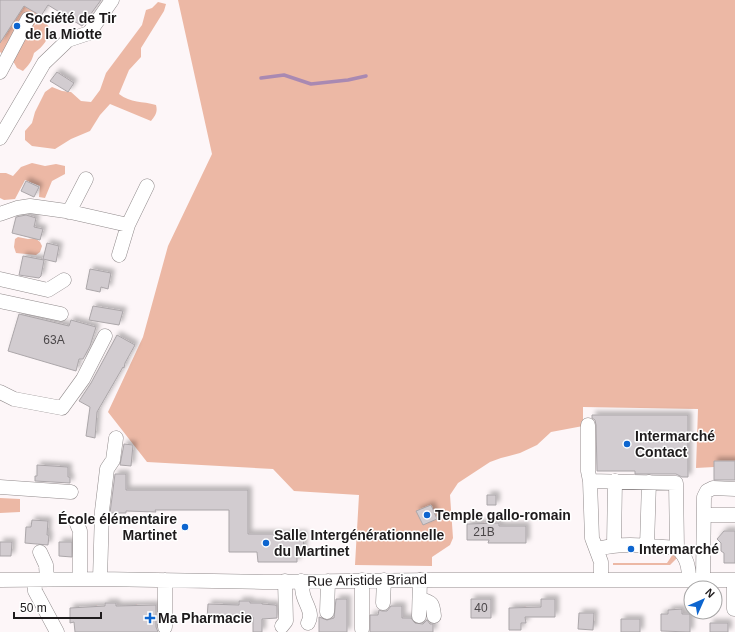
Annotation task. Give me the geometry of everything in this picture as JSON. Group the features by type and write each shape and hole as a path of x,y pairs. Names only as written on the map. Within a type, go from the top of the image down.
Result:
{"street":[{"path":"0,138 44,63 68,40 89,33 112,0"},
{"path":"0,72 28,18"},
{"path":"69,212 86,179"},
{"path":"119,254 128,225 147,186"},
{"path":"0,214 17,208 30,206 69,212 128,225"},
{"path":"0,279 48,290 64,280"},
{"path":"0,301 61,314"},
{"path":"0,392 14,399 62,408 83,379 105,336"},
{"path":"588,425 588,471 590,481 592,538 601,562 601,580"},
{"path":"100,579 102,511 107,469 113,460 116,438"},
{"path":"590,481 676,483 677,548"},
{"path":"614,545 615,481"},
{"path":"647,546 649,482"},
{"path":"0,487 71,492"},
{"path":"696,580 704,515 704,497 707,491 713,488 735,488"},
{"path":"704,515 735,515"},
{"path":"77,524 80,531 80,579"},
{"path":"597,549 614,545 677,548 684,555 689,571 696,580"},
{"path":"40,552 46,565 35,591 57,632"},
{"name":"Rue Aristide Briand","path":"0,580 683,580"},
{"path":"165,580 165,627"},
{"path":"362,580 362,629"},
{"path":"383,603 384,580"},
{"path":"419,616 420,580"},
{"name":"Rue Aristide Briand","path":"723,580 735,580"},
{"path":"734,609 735,580"},
{"path":"282,626 286,621 285,581"},
{"path":"301,581 303,595 309,611 310,620 308,623"},
{"path":"327,612 328,581"},
{"path":"420,599 429,601 433,606 434,616"}],"shaded area":[{"name":"Société de Tir de la Miotte","path":"0,0 49,0 34,26 41,20 44,21 49,27 47,39 41,48 34,53 30,63 23,71 17,68 13,61 0,52"},
{"path":"178,0 735,0 735,461 714,461 714,467 696,468 698,409 583,407 583,426 551,432 537,445 520,453 490,462 458,483 450,495 453,538 450,545 432,557 432,566 355,565 359,495 294,491 273,469 147,462 108,412 143,337 168,246 212,154"},
{"path":"158,2 166,4 164,11 141,48 141,57 129,70 119,94 132,100 156,105 156,114 151,121 110,104 100,115 90,131 71,139 55,149 32,146 25,140 25,131 32,123 35,112 45,92 52,87 62,91 71,92 81,101 91,102 100,90 106,73 142,25 146,10 152,8"},
{"path":"32,163 45,166 56,164 65,166 65,174 52,181 45,198 39,197 40,186 25,180 15,199 4,200 0,198 0,173 6,173 13,176 21,167"},
{"path":"18,237 28,239 35,238 42,246 40,252 36,255 16,253 14,247 15,239"},
{"path":"0,498 20,499 20,512 0,513"},
{"path":"673,554 680,555 670,565 613,565 613,563 667,563"}],"building":[{"path":"0,0 101,0 82,26 48,5 41,16 24,6 0,43"},
{"path":"57,72 74,83 68,92 50,81"},
{"path":"26,181 39,187 34,197 21,191"},
{"path":"26,215 36,218 34,227 43,229 40,240 12,233 16,217"},
{"path":"47,243 59,246 56,262 43,259"},
{"path":"23,256 44,260 41,276 39,278 19,275"},
{"path":"90,269 111,273 108,289 101,287 100,292 86,289"},
{"path":"93,306 123,311 119,325 89,320"},
{"path":"19,314 69,326 71,320 96,327 90,346 83,359 79,359 76,371 8,351"},
{"path":"117,335 135,345 125,363 124,368 123,367 97,412 95,438 86,436 90,407 79,401 91,383"},
{"path":"592,415 688,415 688,477 682,477 676,474 635,474 635,471 597,471 596,425"},
{"path":"124,444 133,445 131,466 120,465"},
{"path":"714,461 735,461 735,480 714,480"},
{"path":"37,465 68,467 68,477 70,477 70,483 35,481 35,476 37,476"},
{"path":"115,474 126,474 126,490 248,490 248,534 304,534 303,552 297,552 297,562 258,562 257,552 229,552 229,510 155,510 156,512 126,511 126,513 110,513"},
{"path":"487,495 496,495 496,505 487,505"},
{"name":"Temple gallo-romain","path":"431,505 437,519 423,525 416,511"},
{"path":"32,520 48,521 48,545 25,543 26,527 31,527"},
{"path":"499,523 499,526 526,526 526,543 488,543 489,540 467,540 467,524"},
{"path":"724,531 735,531 735,563 724,563 724,553 721,551 721,543 717,539"},
{"path":"0,542 12,542 11,556 0,556"},
{"path":"59,542 72,542 72,557 59,556"},
{"path":"336,599 347,599 347,632 319,632 319,617 327,620 334,618"},
{"path":"471,599 491,599 491,618 471,618"},
{"path":"541,599 555,599 555,617 525,617 526,623 521,623 521,630 509,630 509,608 541,607"},
{"path":"239,601 250,601 250,603 275,605 277,606 277,618 262,619 262,632 253,632 253,617 229,617 229,620 207,619 208,604 239,605"},
{"path":"105,603 116,603 116,606 156,605 156,627 158,632 75,632 74,622 70,623 70,608 105,606"},
{"path":"391,606 402,606 402,618 411,618 415,623 423,624 427,620 430,624 433,624 433,632 370,632 370,615 378,615 379,610 387,611"},
{"path":"682,609 683,620 690,620 690,632 661,631 661,614 668,614 668,610"},
{"path":"579,613 594,613 593,630 578,629"},
{"path":"621,619 640,619 640,632 621,632"},
{"path":"710,623 728,623 728,632 710,632"}],"waterway":[{"path":"261,78 284,75 311,84 348,80 366,76"}],"place":[{"name":"Société de Tir de la Miotte","path":"17,26"},
{"name":"Intermarché Contact","path":"627,444"},
{"name":"Temple gallo-romain","path":"427,515"},
{"name":"École élémentaire Martinet","path":"185,527"},
{"name":"Salle Intergénérationnelle du Martinet","path":"266,543"},
{"name":"Intermarché","path":"631,549"},
{"name":"Ma Pharmacie","path":"150,618"}]}
